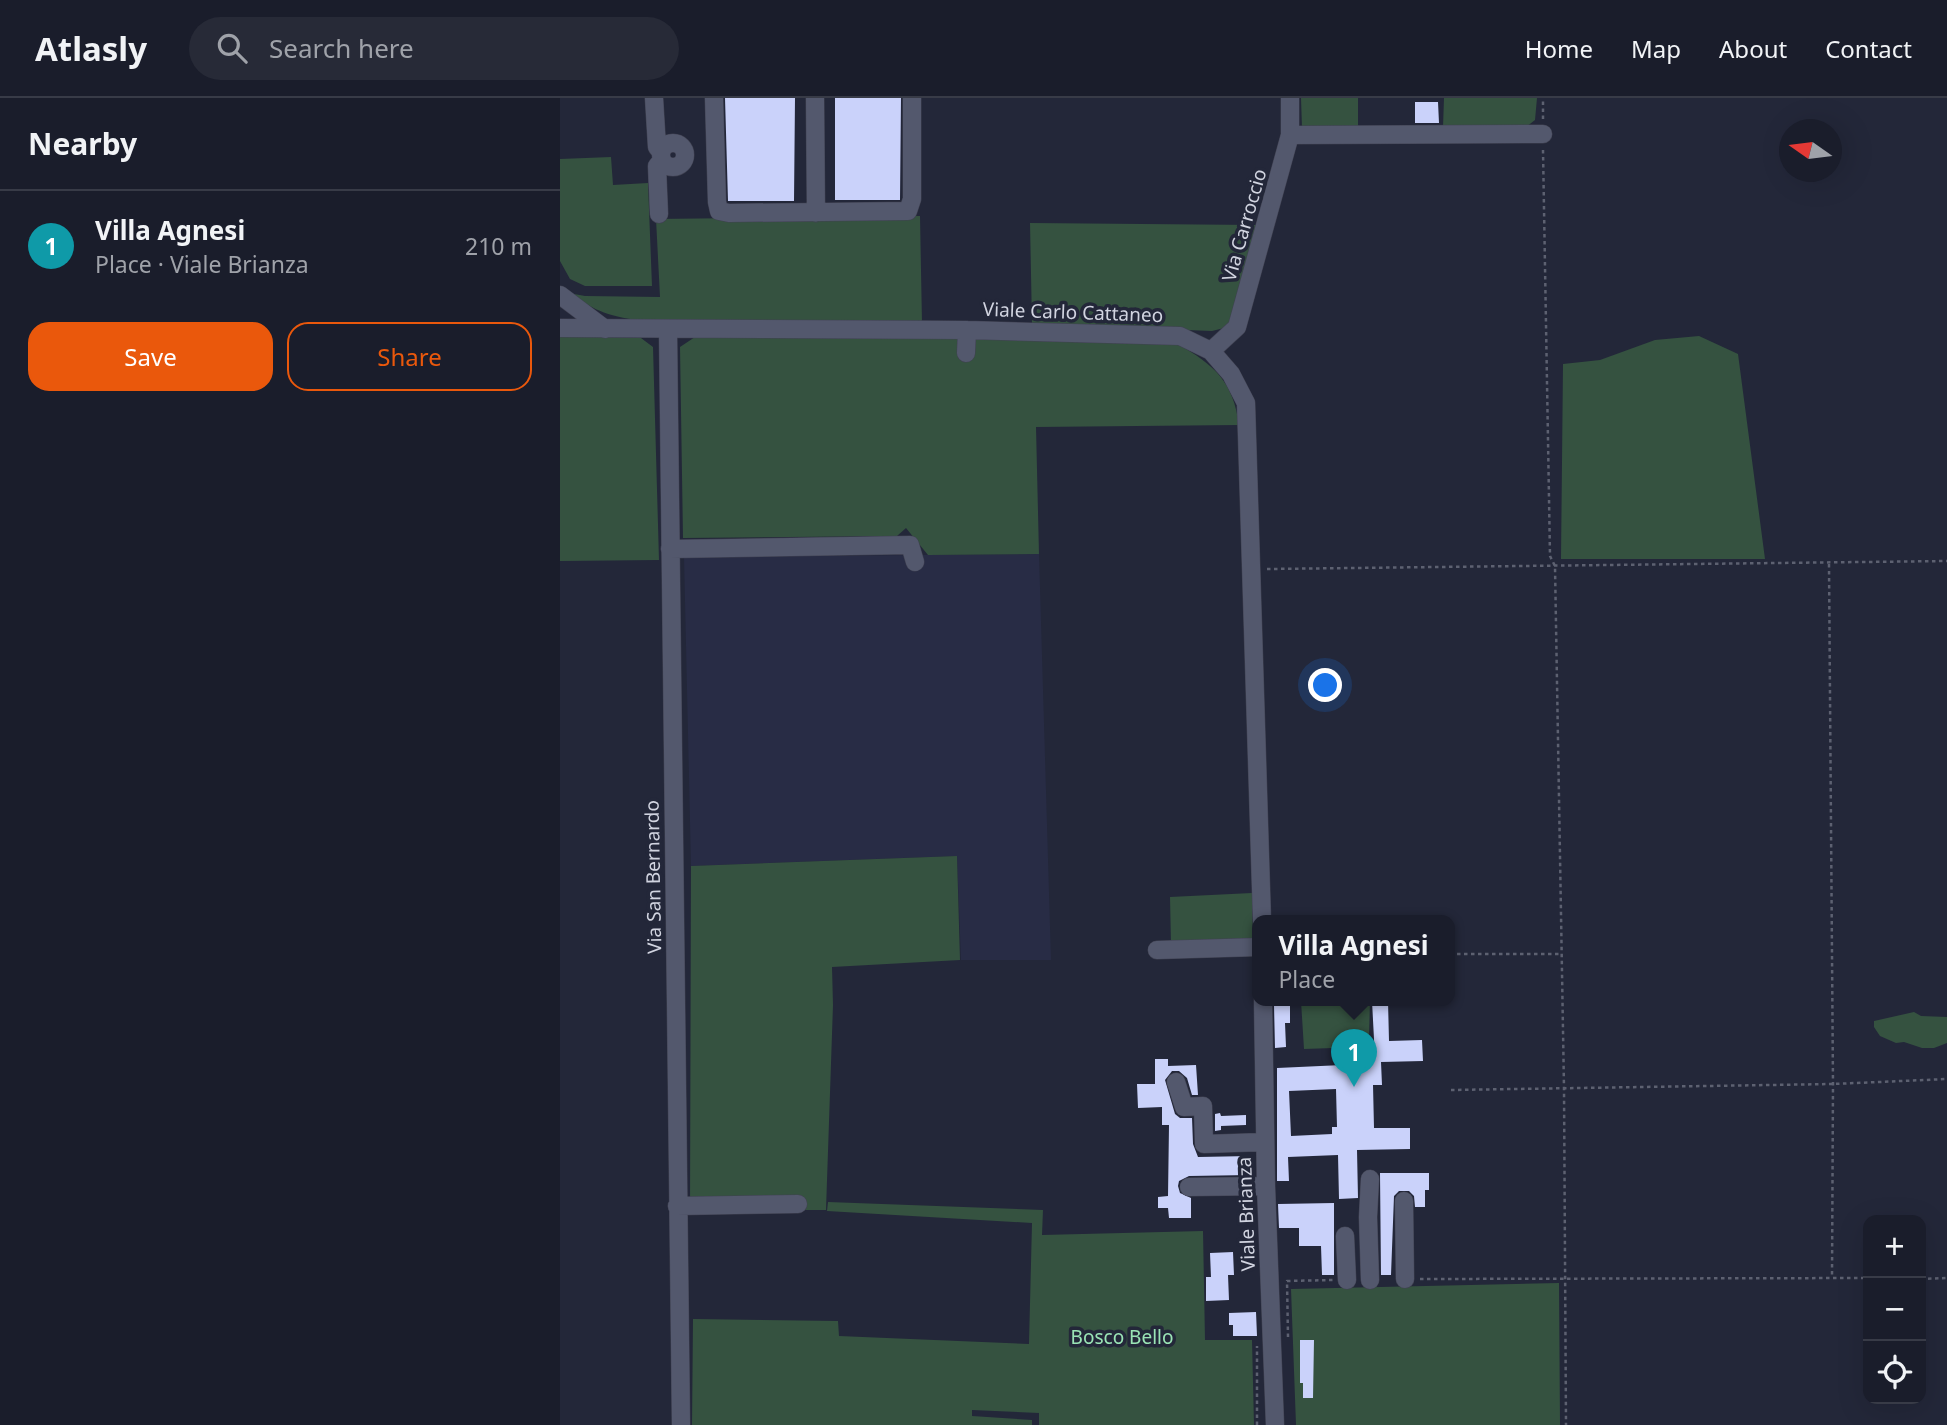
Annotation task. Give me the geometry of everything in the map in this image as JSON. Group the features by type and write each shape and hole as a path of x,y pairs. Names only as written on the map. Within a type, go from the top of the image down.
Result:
{"street":[{"path":"654,98 657,147 662,156 657,166 659,214"},
{"path":"714,98 717,202 719,211 729,213 908,211 912,199 912,98"},
{"path":"815,98 816,213"},
{"name":"Via Carroccio","path":"1211,351 1237,327 1290,135 1290,98"},
{"path":"1290,135 1543,134"},
{"path":"560,295 606,329"},
{"name":"Viale Carlo Cattaneo","path":"560,328 967,330 1180,336 1211,351 1231,374 1247,403 1262,915"},
{"name":"Via San Bernardo","path":"668,329 681,1425"},
{"path":"966,353 967,330"},
{"path":"670,548 910,545 915,562"},
{"path":"1157,950 1252,947"},
{"name":"Viale Brianza","path":"1263,1006 1264,1142 1275,1425"},
{"path":"1176,1082 1184,1107 1203,1106 1204,1144 1264,1142"},
{"path":"1370,1179 1370,1280"},
{"path":"1189,1187 1266,1186"},
{"path":"1404,1200 1405,1279"},
{"path":"677,1206 798,1204"},
{"path":"1345,1236 1347,1280"}],"path":[{"path":"1543,98 1550,556 1555,566 1562,954 1566,1425"},
{"path":"1253,570 1947,561"},
{"path":"1829,564 1832,1278"},
{"path":"1455,954 1562,954"},
{"path":"1451,1090 1833,1084 1947,1079"},
{"path":"1405,1279 1863,1278"},
{"path":"1926,1279 1947,1278"},
{"path":"1287,1281 1347,1280"}],"shaded area":[{"path":"1039,554 1051,960 961,960 957,856 691,866 684,557"}],"green space":[{"path":"1301,98 1358,98 1358,128 1302,128"},
{"path":"1444,98 1537,98 1535,120 1526,127 1443,127"},
{"path":"611,157 613,185 648,183 652,286 585,286 570,279 560,261 560,159"},
{"path":"920,216 922,323 635,320 596,309 563,287 574,294 585,296 660,297 656,219"},
{"path":"1030,223 1256,225 1230,323 1224,328 1212,331 1032,324"},
{"path":"560,336 641,338 653,347 659,560 560,561"},
{"path":"1699,336 1738,354 1765,559 1561,559 1563,364 1600,360 1655,340"},
{"path":"695,337 972,337 1178,344 1220,376 1232,397 1239,425 1036,427 1039,554 928,555 906,528 897,536 683,538 680,347"},
{"path":"957,856 960,960 832,967 826,1210 690,1210 691,866"},
{"path":"1252,893 1252,942 1171,945 1170,897"},
{"path":"1301,1006 1370,1006 1369,1039 1362,1047 1304,1049"},
{"path":"1914,1012 1921,1016 1947,1017 1947,1043 1934,1048 1922,1048 1904,1042 1896,1043 1880,1036 1874,1027 1874,1021"},
{"name":"Bosco Bello","path":"828,1202 1043,1210 1042,1235 1203,1231 1205,1340 1252,1340 1254,1425 1039,1425 1039,1413 972,1410 972,1416 1032,1420 1032,1425 692,1425 693,1319 838,1321 839,1336 1029,1344 1032,1223 827,1211"},
{"path":"1559,1283 1560,1425 1296,1425 1291,1289"}],"building":[{"path":"725,98 795,98 794,201 728,201"},
{"path":"835,98 901,98 900,200 835,200"},
{"path":"1415,102 1438,102 1439,123 1415,123"},
{"path":"1274,1006 1290,1006 1290,1023 1285,1023 1286,1047 1275,1048"},
{"path":"1372,1006 1388,1006 1389,1041 1422,1040 1423,1061 1381,1062 1382,1085 1373,1085 1374,1128 1410,1128 1410,1149 1357,1150 1358,1198 1339,1199 1338,1155 1288,1157 1289,1181 1277,1181 1277,1068 1364,1064 1363,1058 1375,1058","holes":["1336,1089 1337,1127 1332,1127 1332,1134 1291,1136 1289,1091"]},
{"path":"1155,1059 1168,1059 1168,1066 1196,1065 1198,1095 1192,1095 1187,1078 1179,1071 1172,1071 1165,1080 1175,1114 1180,1118 1192,1118 1193,1144 1198,1157 1250,1156 1250,1175 1189,1176 1179,1181 1180,1193 1191,1198 1191,1218 1169,1218 1168,1208 1158,1208 1158,1197 1168,1196 1169,1125 1162,1125 1162,1107 1138,1108 1137,1084 1155,1084"},
{"path":"1220,1113 1221,1116 1246,1115 1246,1125 1221,1126 1221,1130 1215,1131 1215,1114"},
{"path":"1380,1173 1429,1173 1425,1207 1415,1207 1414,1196 1409,1191 1399,1191 1394,1196 1391,1275 1381,1275"},
{"path":"1334,1203 1334,1275 1322,1275 1321,1246 1299,1246 1299,1228 1279,1228 1278,1204"},
{"path":"1233,1252 1234,1275 1228,1275 1229,1300 1206,1301 1206,1277 1211,1277 1210,1253"},
{"path":"1256,1312 1257,1336 1233,1336 1229,1313"},
{"path":"1300,1340 1314,1340 1313,1398 1303,1398 1303,1383 1300,1383"}],"place":[{"name":"Villa Agnesi","path":"1354,1087"}]}
